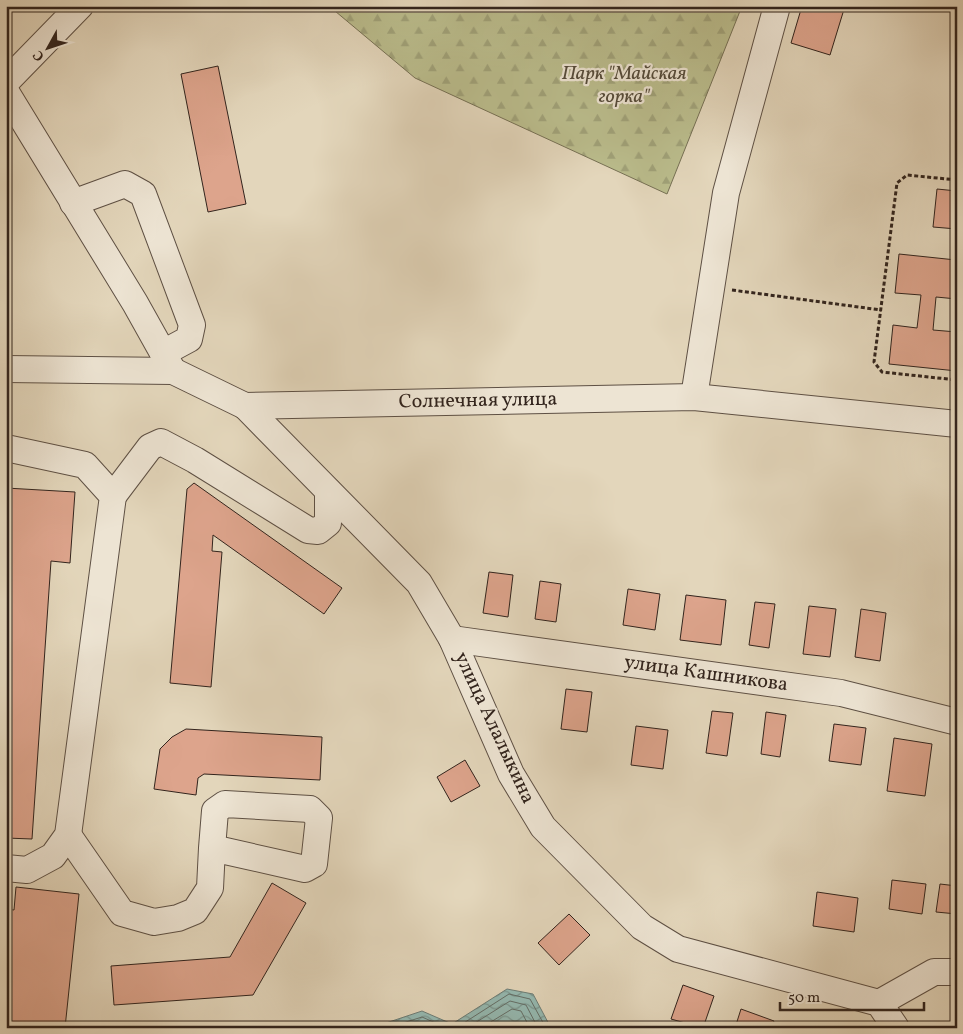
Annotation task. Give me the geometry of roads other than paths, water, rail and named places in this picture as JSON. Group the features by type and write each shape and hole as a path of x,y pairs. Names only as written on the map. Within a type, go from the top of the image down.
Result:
{"street":[{"path":"6,82 80,6"},
{"path":"694,397 726,192 777,6"},
{"path":"6,92 168,362 189,339 192,325 143,194 125,184 73,203"},
{"name":"Солнечная улица","path":"6,369 168,362 245,406 694,397 957,424"},
{"name":"улица Алалыкина","path":"245,406 420,584 452,639 511,774 543,827 642,927 678,949 878,1003"},
{"path":"6,868 27,870 53,856 68,835 113,496 150,447 161,442 195,460 308,530 318,530 328,523 328,491"},
{"path":"6,448 85,466 113,496"},
{"name":"улица Кашникова","path":"452,639 841,693 957,722"},
{"path":"68,835 122,913 154,922 178,918 195,911 210,888 212,848"},
{"path":"896,1028 878,1003 934,972 957,972"}],"water":[{"path":"507,989 533,994 551,1028 371,1028 422,1011 452,1024"}],"park label":[{"name":"Парк \"Майская горка\"","path":"624,86"}]}
